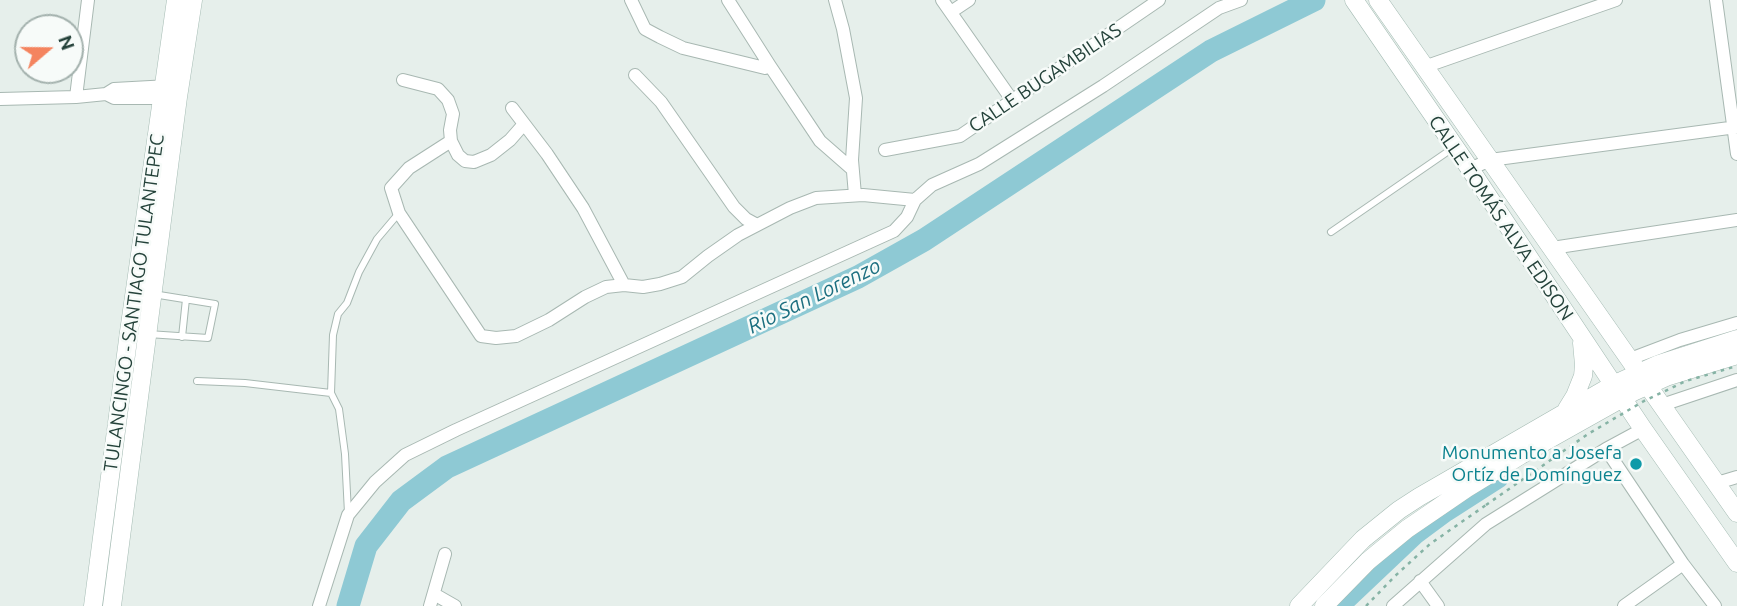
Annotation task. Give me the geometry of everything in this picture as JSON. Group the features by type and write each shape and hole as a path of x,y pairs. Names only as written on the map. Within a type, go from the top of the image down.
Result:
{"main road":[{"name":"TULANCINGO - SANTIAGO TULANTEPEC","path":"93,606 144,293 171,92 176,0"},
{"name":"TULANCINGO - SANTIAGO TULANTEPEC","path":"171,92 193,0"},
{"name":"CALLE TOMÁS ALVA EDISON","path":"1384,2 1424,66 1737,513"},
{"name":"CALLE TOMÁS ALVA EDISON","path":"1356,3 1470,169 1617,392 1737,563"},
{"name":"TULANCINGO - SANTIAGO TULANTEPEC","path":"112,606 138,333"},
{"path":"1563,413 1576,396 1583,376 1584,354 1578,333"},
{"path":"1324,606 1368,561 1407,529 1617,392 1640,372 1737,339"},
{"path":"1640,372 1666,377 1737,355"},
{"path":"1299,606 1363,539 1399,510 1563,413 1617,392"}],"street":[{"path":"76,97 88,0"},
{"path":"631,0 645,29 683,48 765,68 770,66"},
{"path":"728,0 820,141 852,169"},
{"path":"835,0 856,98 852,169 855,195"},
{"path":"943,0 1013,100"},
{"path":"951,12 969,0"},
{"path":"1133,0 1142,12"},
{"name":"CALLE BUGAMBILIAS","path":"885,150 960,136 1159,0"},
{"path":"319,606 348,515 375,482 405,455 894,230 907,217 915,200 932,185 979,164 1103,86 1219,8 1241,0"},
{"path":"1424,66 1616,0"},
{"path":"1716,0 1737,154"},
{"path":"635,75 661,102 734,206 746,219 757,225"},
{"path":"403,80 438,89 448,100 453,114 451,141 458,155 465,161 474,162 491,155 510,141 524,124"},
{"path":"0,99 76,97 106,94 114,89 171,92"},
{"path":"512,108 583,208 624,285"},
{"path":"1470,169 1490,160 1735,127"},
{"path":"451,141 409,168 391,188 399,213 481,337 516,335 549,320 606,286 643,287 681,277 738,235 790,208 816,198 855,195 915,200"},
{"path":"1552,248 1737,220"},
{"path":"1640,372 1680,340 1737,323"},
{"path":"1662,405 1737,380"},
{"path":"1393,606 1486,524 1643,429"},
{"path":"1606,449 1683,564 1716,606"},
{"path":"1717,483 1737,477"},
{"path":"445,554 432,600 454,606"},
{"path":"1624,606 1683,564"},
{"path":"1420,581 1438,606"}],"lane":[{"path":"1331,232 1454,147"},
{"path":"348,515 345,454 339,409 331,393 332,335 338,314 347,303 359,272 377,239 399,213"},
{"path":"138,333 208,338 215,304 144,293"},
{"path":"182,337 186,299"},
{"path":"197,382 245,383 331,393"}],"path":[{"path":"1366,606 1430,544 1588,434 1686,382 1737,366"}],"waterway":[{"name":"Rio San Lorenzo","path":"348,606 366,546 401,501 447,467 858,277 924,240 1211,51 1314,0"},
{"path":"1344,606 1417,537 1501,480"}],"place":[{"name":"Monumento a Josefa Ortíz de Domínguez","path":"1636,464"}]}
